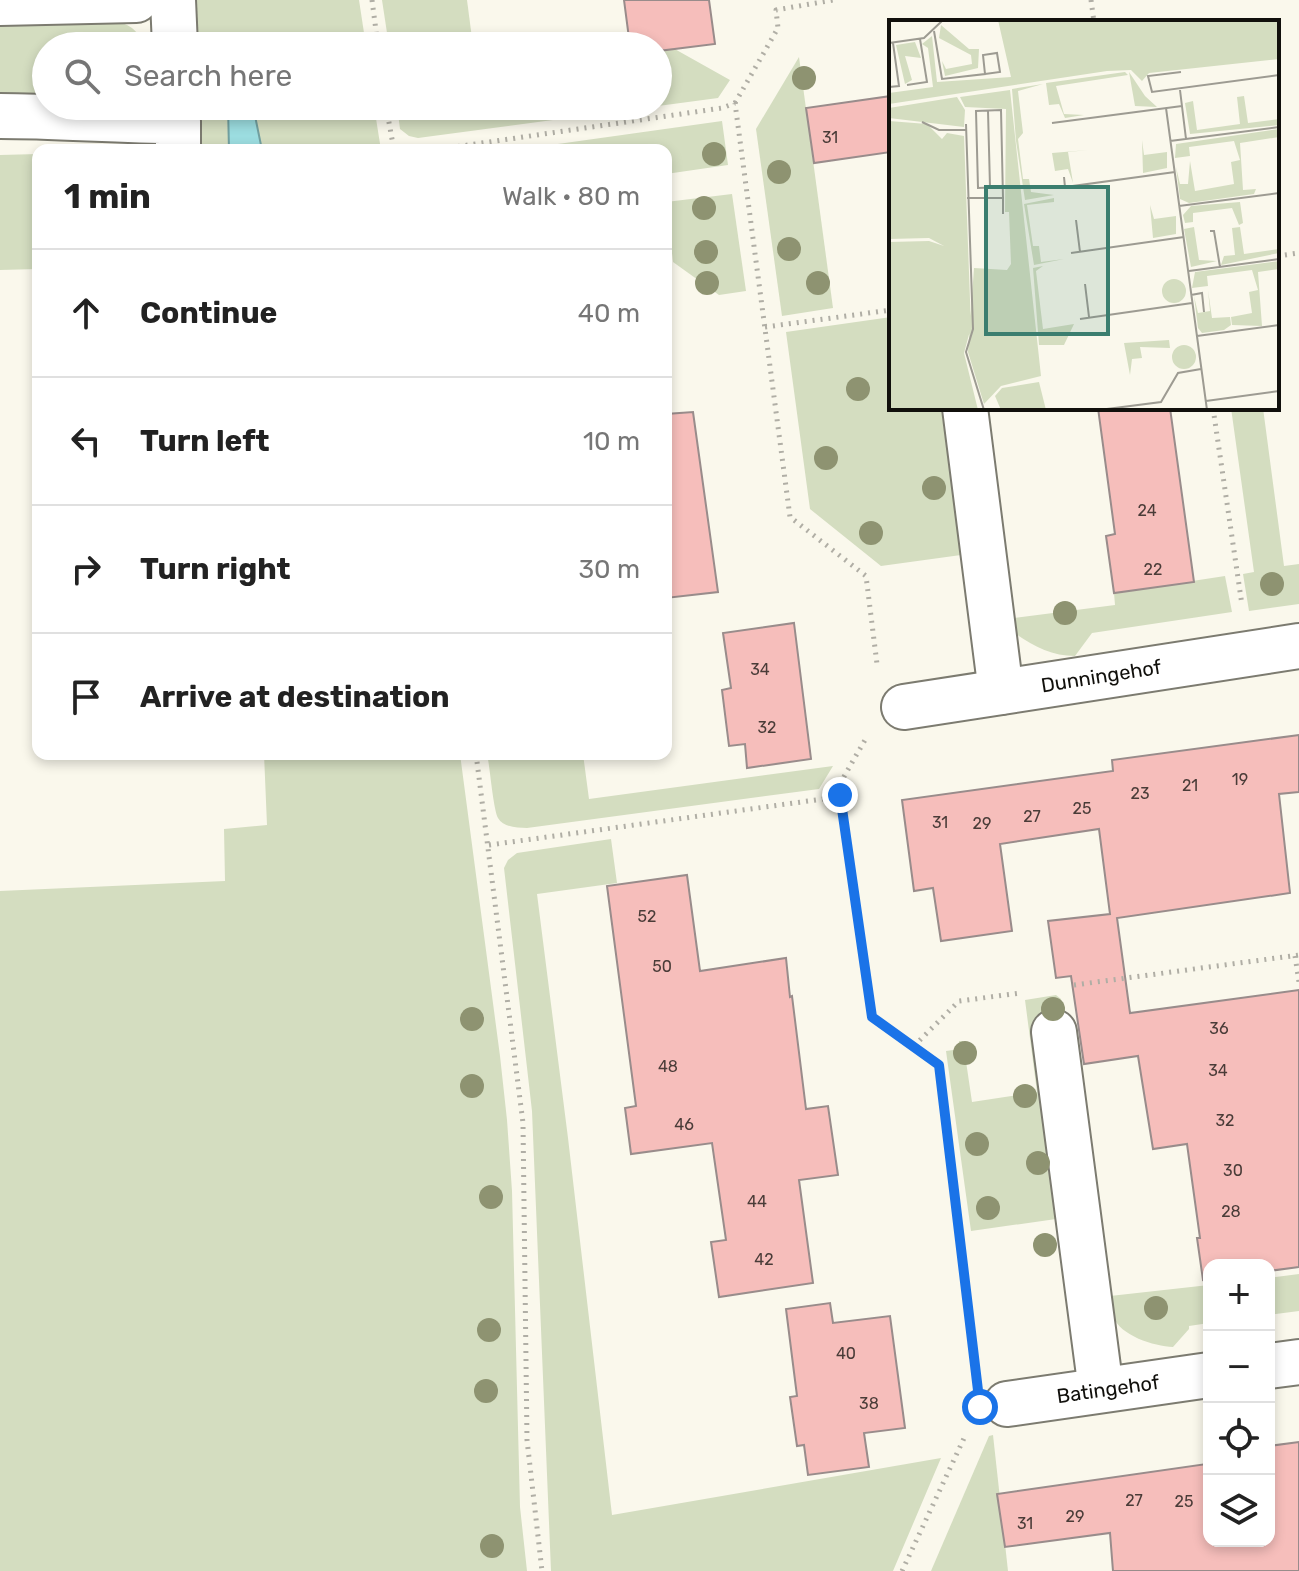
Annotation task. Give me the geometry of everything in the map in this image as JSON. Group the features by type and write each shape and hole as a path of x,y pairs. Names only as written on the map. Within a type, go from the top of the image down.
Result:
{"street":[{"path":"27,2 136,0"},
{"path":"173,0 174,32"},
{"path":"0,116 32,116"},
{"path":"103,120 178,126"},
{"path":"38,144 120,121"},
{"path":"0,145 32,144"},
{"path":"965,410 1001,692"},
{"name":"Dunningehof","path":"904,707 1299,646"},
{"path":"1054,1032 1101,1390"},
{"path":"1275,1365 1299,1362"},
{"name":"Batingehof","path":"992,1390 1101,1390 1203,1376"}],"path":[{"path":"372,0 376,32"},
{"path":"775,0 778,28 735,103 790,517 866,576 877,665"},
{"path":"776,10 833,0"},
{"path":"1091,0 1094,20"},
{"path":"672,115 722,108 735,103"},
{"path":"389,120 393,144"},
{"path":"475,144 640,120"},
{"path":"1279,256 1299,253"},
{"path":"765,327 889,310"},
{"path":"1213,410 1249,653"},
{"path":"477,760 523,1123 527,1440 542,1571"},
{"path":"489,845 823,799 838,787 872,1017 939,1065 992,1390"},
{"path":"1066,987 1297,955 1299,982"},
{"path":"914,1046 959,1001 1035,991"},
{"path":"902,1571 966,1433"}],"green space":[{"path":"193,0 359,0 364,32 194,32"},
{"path":"382,0 467,0 471,32 387,32"},
{"path":"110,20 123,23 136,32 32,32 32,104 0,104 0,21"},
{"path":"672,47 730,80 718,98 672,104"},
{"path":"799,57 833,308 782,316 756,129"},
{"path":"196,120 228,120 229,144 197,144"},
{"path":"256,120 376,120 380,144 261,144"},
{"path":"399,120 553,120 418,138 400,129"},
{"path":"722,121 728,165 672,173 672,144 558,144"},
{"path":"32,154 32,269 0,270 0,155"},
{"path":"732,194 746,291 719,295 673,262 672,201"},
{"path":"889,317 889,410 941,410 961,555 881,566 810,509 786,332"},
{"path":"1231,410 1263,410 1284,566 1299,564 1299,604 1249,611 1243,574 1254,572"},
{"path":"1225,576 1232,612 1092,633 1075,656 1044,650 1016,634 1014,618 1115,605 1114,593"},
{"path":"264,760 461,760 507,1120 512,1191 520,1507 527,1571 0,1571 0,891 225,881 224,829 267,825"},
{"path":"488,760 584,760 589,799 833,766 819,789 523,828 500,821"},
{"path":"611,839 617,883 537,894 612,1515 941,1458 893,1571 551,1571 532,1111 504,868 517,853"},
{"path":"1056,995 1061,999 1064,1020 1063,1218 971,1231 946,1051 960,1049 959,1041 963,1041 972,1102 1037,1092 1025,1000"},
{"path":"1299,1274 1299,1311 1275,1314 1275,1277"},
{"path":"1203,1286 1203,1324 1189,1326 1173,1347 1157,1345 1130,1334 1117,1323 1110,1296"},
{"path":"993,1435 1008,1571 931,1571 989,1436"}],"water":[{"path":"228,120 256,120 261,144 229,144"}],"building":[{"path":"624,0 709,0 715,44 672,49 672,32 628,32"},
{"path":"889,96 889,152 814,163 806,108"},
{"path":"1098,410 1170,410 1194,582 1114,593 1106,536 1115,534"},
{"path":"693,412 718,592 672,597 672,414"},
{"path":"794,623 811,759 747,768 745,744 729,746 722,690 731,688 723,633"},
{"path":"1299,735 1299,792 1279,794 1290,893 1117,918 1130,1013 1299,990 1299,1267 1275,1270 1275,1259 1203,1259 1203,1280 1187,1144 1153,1149 1138,1056 1084,1064 1071,976 1056,978 1048,921 1110,914 1099,829 1000,844 1012,931 941,941 933,888 914,891 902,800 1113,771 1112,760"},
{"path":"687,875 700,971 786,958 806,1109 828,1106 838,1175 799,1180 813,1283 719,1297 711,1242 726,1240 712,1143 631,1154 625,1108 636,1106 607,886"},
{"path":"830,1303 833,1323 890,1316 905,1428 864,1433 869,1467 808,1475 804,1445 797,1446 790,1397 797,1396 786,1309"},
{"path":"1299,1442 1299,1571 1113,1571 1110,1533 1005,1547 997,1494 1203,1465 1203,1547 1275,1547 1275,1445"}],"route":[{"path":"840,795 872,1017 939,1065 980,1407"}]}
